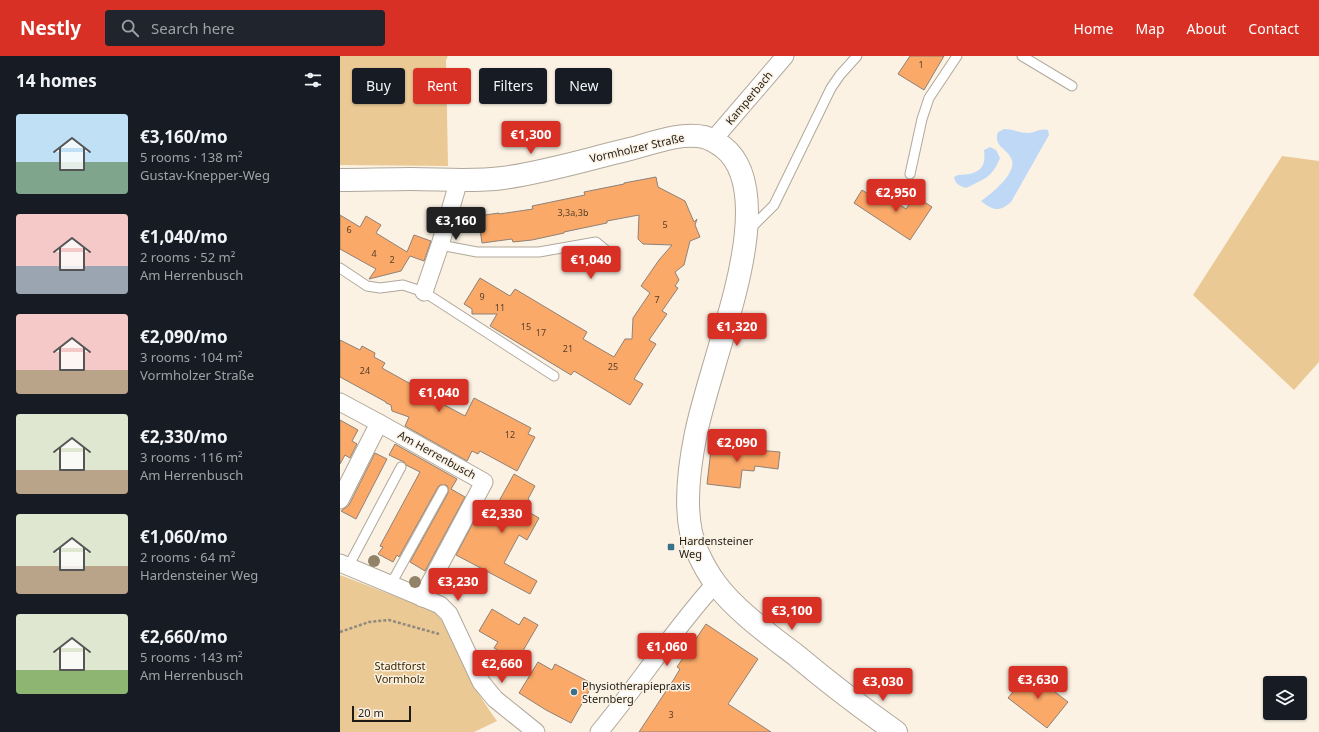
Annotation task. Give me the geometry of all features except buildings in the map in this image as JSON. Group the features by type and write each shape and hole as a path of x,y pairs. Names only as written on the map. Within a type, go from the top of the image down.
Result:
{"main road":[{"name":"Vormholzer Straße","path":"340,180 459,180 510,176 548,169 664,140 692,136 714,140"},
{"path":"714,140 728,152 740,170 744,183 747,207 746,233 741,268 698,426 689,477 689,518 696,549 715,584 762,629 849,699 896,732"}],"street":[{"name":"Kamperbach","path":"714,140 785,56"},
{"path":"424,292 440,245 459,180"},
{"name":"Am Herrenbusch","path":"340,402 484,482 422,598"},
{"path":"340,500 379,423"},
{"path":"344,565 440,605 449,614 481,682 495,699 536,732"},
{"path":"599,732 619,708 692,610 715,584"}],"lane":[{"path":"746,233 774,205 831,88 840,75 857,56"},
{"path":"910,174 922,119 929,98 957,56"},
{"path":"1022,56 1072,86"},
{"path":"440,245 477,252 539,252 596,242 613,256"},
{"path":"340,268 368,286 380,288 403,285 424,292 554,376"},
{"path":"344,565 401,467"},
{"path":"391,584 443,490"}],"path":[{"path":"340,632 369,622 389,620 462,640"}],"green space":[{"path":"340,56 448,56 446,60 446,68 413,68 413,104 447,104 448,166 340,165"},
{"path":"1282,156 1319,161 1319,362 1294,390 1193,295"},
{"name":"Stadtforst Vormholz","path":"340,575 436,612 445,626 470,678 497,721 474,732 340,732"}],"water":[{"path":"1004,129 1028,133 1048,130 1049,135 1011,202 1000,209 996,209 989,207 981,201 1003,182 1011,170 1011,158 997,141 998,132"},
{"path":"990,147 996,150 1000,158 994,170 983,180 966,188 958,184 954,177 970,174 980,169 984,161 984,150"}],"place":[{"name":"Hardensteiner Weg","path":"671,547"},
{"name":"Physiotherapiepraxis Sternberg","path":"574,692"}]}
